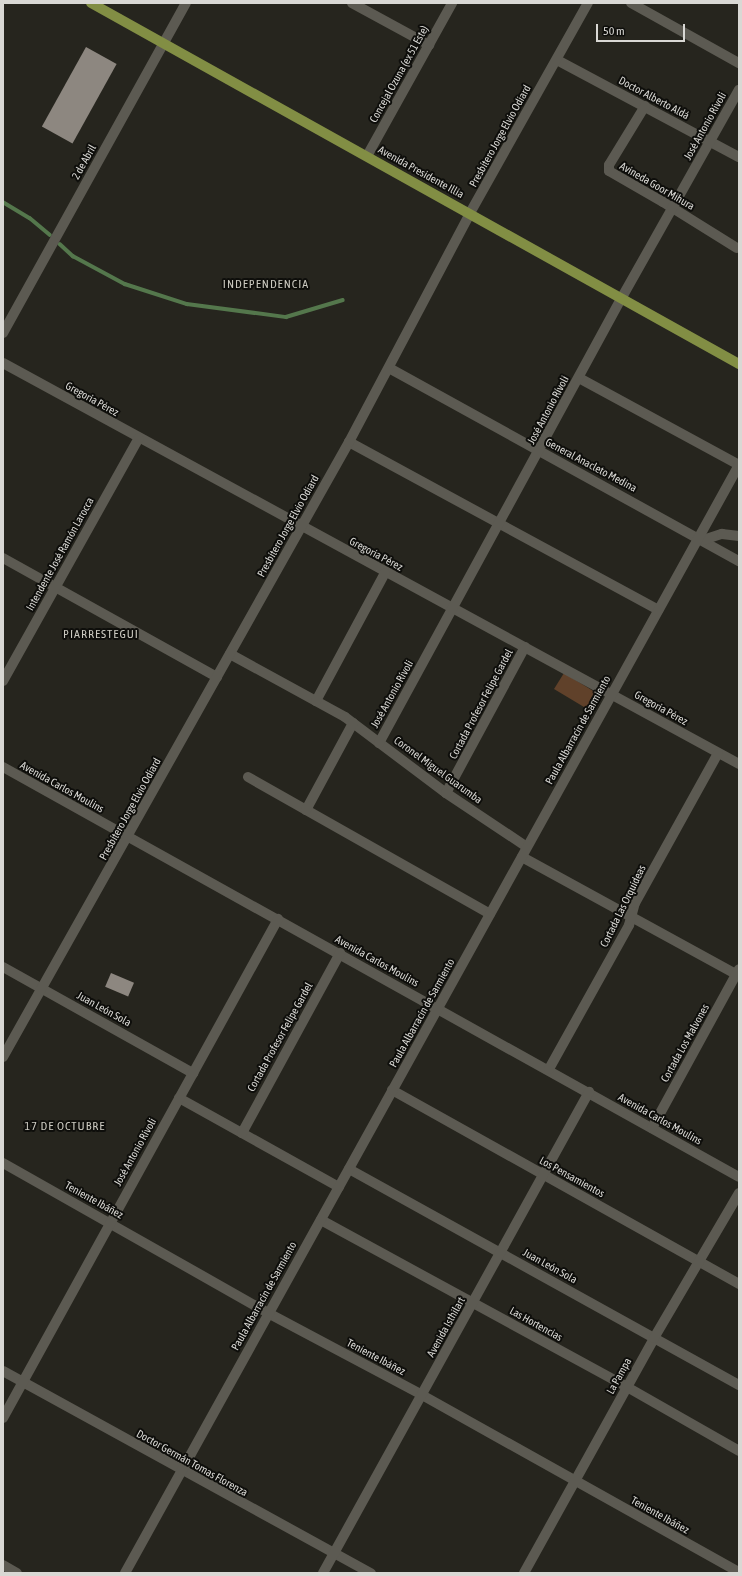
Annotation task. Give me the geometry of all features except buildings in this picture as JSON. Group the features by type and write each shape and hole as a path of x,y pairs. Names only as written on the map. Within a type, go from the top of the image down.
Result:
{"main road":[{"name":"Avenida Presidente Illia","path":"91,3 739,364"}],"street":[{"name":"2 de Abril","path":"3,333 186,3"},
{"path":"352,3 429,46"},
{"name":"Concejal Ozuna (ex 51 Este)","path":"367,156 452,3"},
{"name":"Presbítero Jorge Elvio Odiard","path":"3,1057 128,838 217,676 349,442 470,213 588,3"},
{"path":"631,3 739,63"},
{"name":"Doctor Alberto Aldá","path":"557,60 739,157"},
{"name":"José Antonio Rívoli","path":"379,743 454,609 621,299 739,90"},
{"name":"Avineda Goor Mihura","path":"645,106 609,166 609,171 673,207 737,248"},
{"name":"Gregoria Pérez","path":"3,363 385,573 525,647 739,764"},
{"name":"General Anacleto Medina","path":"389,368 739,561"},
{"path":"579,378 739,465"},
{"name":"Intendente José Ramón Larocca","path":"3,681 139,438"},
{"path":"349,442 658,610"},
{"name":"Paula Albarracín de Sarmiento","path":"125,1573 658,610 701,539 739,465"},
{"path":"701,539 722,534 739,536"},
{"path":"3,558 217,676"},
{"path":"316,701 385,573"},
{"name":"Cortada Profesor Felipe Gardel","path":"446,793 525,647"},
{"name":"Coronel Miguel Guarumba","path":"230,654 353,723 446,793 527,847"},
{"path":"306,810 353,723"},
{"name":"Cortada Las Orquídeas","path":"549,1069 631,918 636,903 718,753"},
{"name":"Avenida Carlos Moulins","path":"3,767 128,838 549,1069 739,1177"},
{"path":"248,777 490,914"},
{"path":"522,857 631,918 738,973"},
{"name":"José Antonio Rívoli","path":"3,1418 278,920"},
{"name":"Cortada Profesor Felipe Gardel","path":"242,1133 340,953"},
{"name":"Juan León Sola","path":"3,967 193,1073"},
{"name":"Cortada Los Malvones","path":"652,1128 738,973"},
{"name":"Los Pensamientos","path":"392,1090 739,1284"},
{"name":"Avenida Isthilart","path":"324,1573 589,1092"},
{"path":"179,1098 339,1188"},
{"name":"Teniente Ibáñez","path":"3,1163 110,1222 268,1313 422,1395 575,1481 722,1568 739,1572"},
{"name":"Juan León Sola","path":"349,1169 739,1385"},
{"name":"La Pampa","path":"524,1573 654,1338 739,1193"},
{"name":"Las Hortencias","path":"320,1220 627,1387 739,1452"},
{"name":"Doctor Germán Tomas Florenza","path":"3,1372 371,1573"},
{"path":"3,1565 17,1573"}],"shaded area":[{"path":"564,673 598,694 598,704 589,710 554,689"}],"waterway":[{"path":"3,202 30,218 50,235"},
{"path":"60,244 73,256 125,284 187,304 286,317 343,300"}],"district":[{"name":"INDEPENDENCIA","path":"266,285"},
{"name":"PIARRESTEGUI","path":"101,635"},
{"name":"17 DE OCTUBRE","path":"65,1127"}]}
